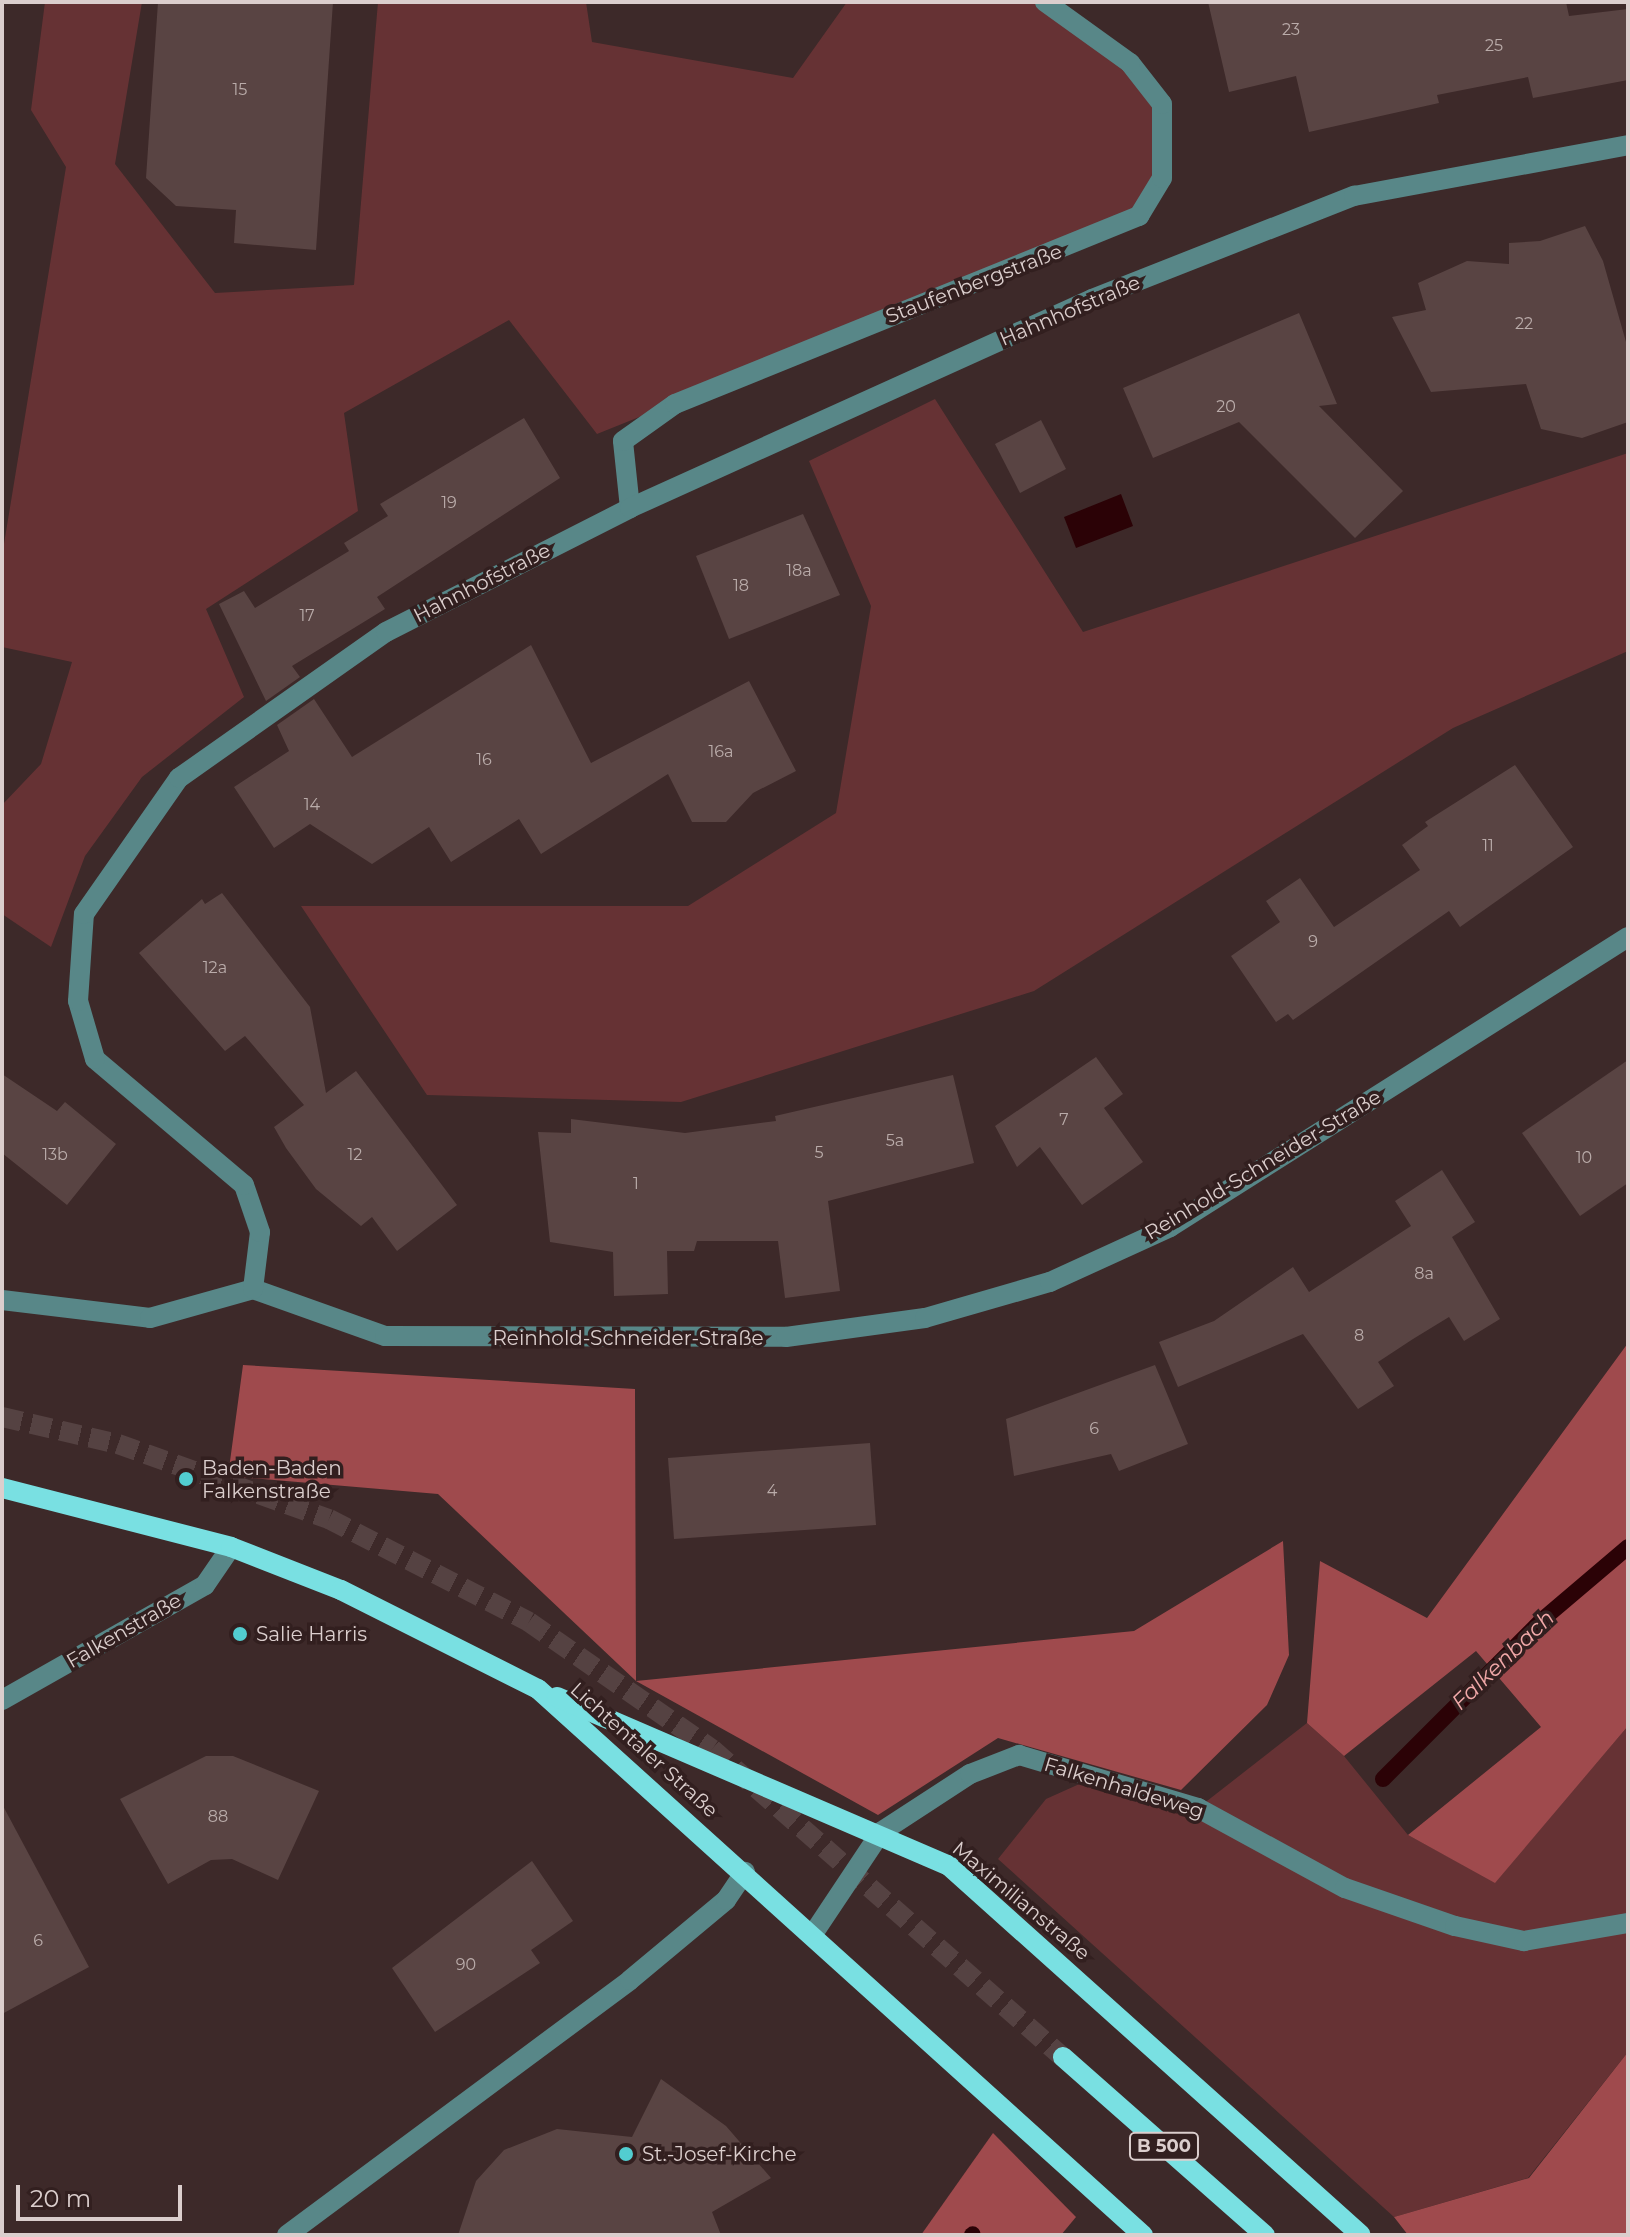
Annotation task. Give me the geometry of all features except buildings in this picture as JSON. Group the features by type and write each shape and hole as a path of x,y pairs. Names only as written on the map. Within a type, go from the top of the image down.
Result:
{"main road":[{"name":"Lichtentaler Straße","path":"2,1488 231,1547 341,1590 538,1689 745,1872 1143,2235"},
{"name":"Maximilianstraße","path":"538,1689 881,1832 948,1865 1361,2235"},
{"name":"B 500","path":"1063,2057 1265,2235"}],"street":[{"name":"Staufenbergstraße","path":"630,508 623,441 675,404 1139,216 1162,178 1162,104 1130,63 1045,2"},
{"name":"Hahnhofstraße","path":"253,1289 260,1232 244,1185 95,1059 78,1001 84,914 179,778 386,632 630,508 1092,299 1354,196 1628,145"},
{"name":"Reinhold-Schneider-Straße","path":"253,1289 385,1336 786,1337 925,1318 1050,1282 1170,1227 1628,937"},
{"path":"2,1300 150,1318 253,1289"},
{"name":"Falkenstraße","path":"2,1700 205,1585 231,1547"},
{"name":"Falkenhaldeweg","path":"813,1934 881,1832 970,1774 1019,1755 1198,1808 1345,1888 1455,1926 1524,1941 1628,1923"},
{"path":"287,2235 630,1980 726,1900 745,1872"}],"shaded area":[{"path":"45,2 142,2 115,164 215,293 354,285 378,2 586,2 592,42 793,78 847,2 1032,2 1130,63 1162,104 1162,178 1139,216 597,434 509,320 344,413 358,511 206,609 244,697 142,777 85,856 51,947 2,914 2,805 41,764 72,662 2,647 2,556 66,167 31,110"},
{"path":"935,399 1083,632 1628,453 1628,651 1453,728 1034,991 681,1102 427,1095 301,906 688,906 836,813 871,606 809,461"},
{"path":"1121,494 1133,526 1076,548 1064,517"},
{"path":"1628,1343 1628,1726 1495,1883 1408,1835 1541,1727 1476,1651 1344,1756 1307,1723 1320,1561 1427,1618"},
{"path":"243,1365 635,1389 636,1681 438,1494 228,1476"},
{"path":"1283,1541 1289,1655 1267,1705 1181,1790 998,1738 878,1815 636,1681 1134,1631"},
{"path":"1307,1723 1344,1756 1408,1835 1495,1882 1628,1726 1628,2052 1528,2178 1394,2217 998,1859 1046,1799 1095,1777 1198,1808"},
{"path":"1628,2052 1628,2235 1408,2235 1394,2217 1529,2178"},
{"path":"993,2133 1076,2217 1061,2235 921,2235"}],"waterway":[{"name":"Falkenbach","path":"1383,1779 1542,1620 1628,1547"}],"tunnel":[{"path":"2,1417 118,1444 329,1519 529,1622 712,1749 1063,2057"}],"place":[{"name":"Baden-Baden Falkenstraße","path":"186,1479"},
{"name":"Salie Harris","path":"240,1634"},
{"name":"St.-Josef-Kirche","path":"626,2154"}]}
